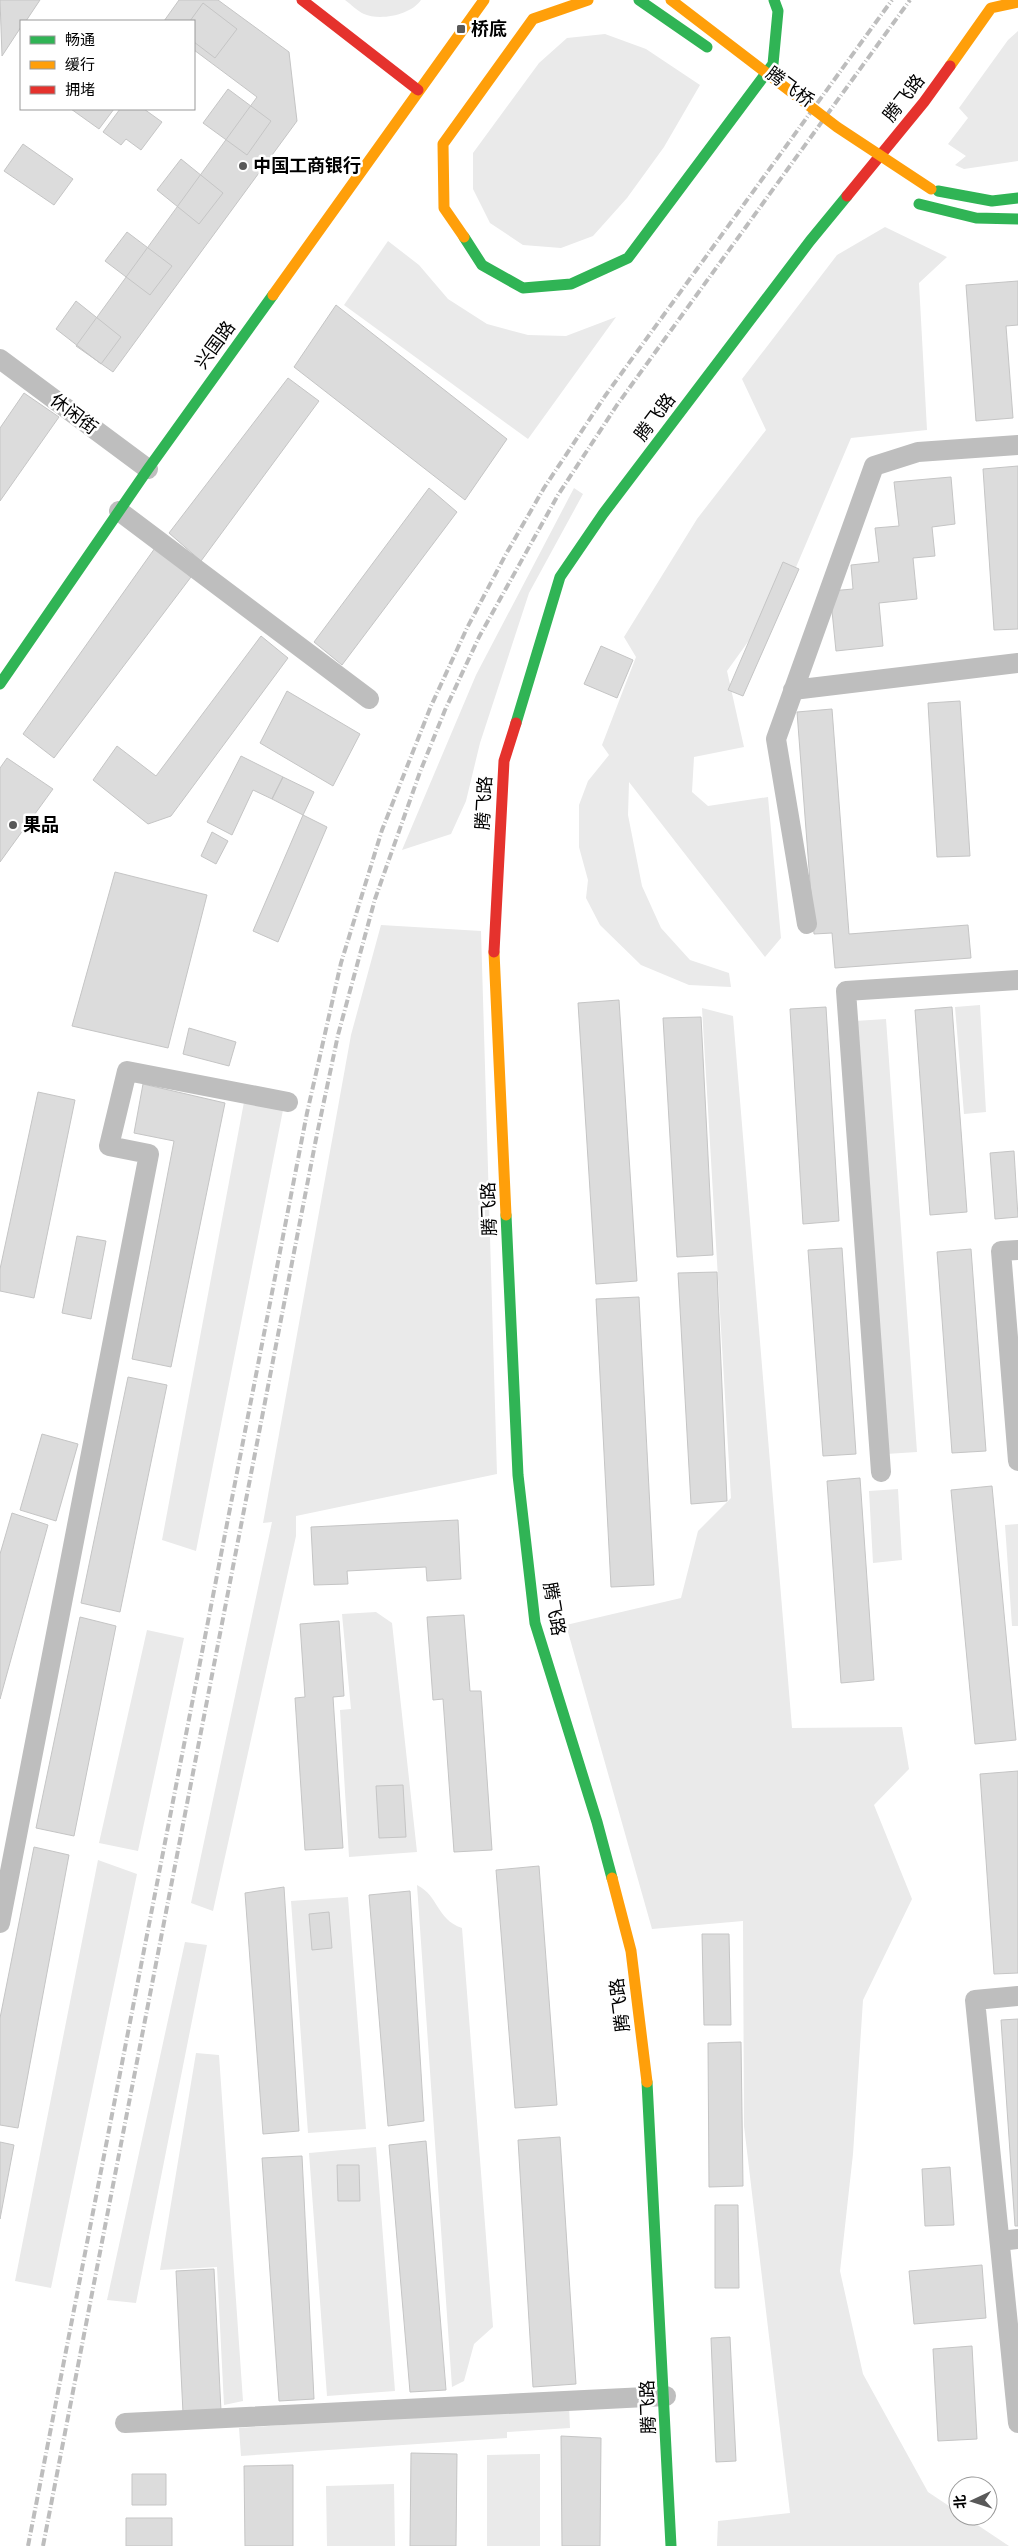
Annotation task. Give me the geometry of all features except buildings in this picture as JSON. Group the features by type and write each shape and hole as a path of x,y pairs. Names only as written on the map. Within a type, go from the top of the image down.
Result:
{"street":[{"path":"302,0 418,90"},
{"name":"兴国路","path":"0,684 148,469 484,0"},
{"path":"588,0 533,14 443,144 444,208 482,265 523,288 571,284 628,258 773,64 778,11 774,0"},
{"path":"625,0 675,4"},
{"path":"640,1 714,53"},
{"path":"995,4 1018,2"},
{"name":"腾飞桥","path":"675,4 837,127 931,189 992,201 1018,198"},
{"name":"腾飞路","path":"671,2546 666,2396 650,2104 632,1951 597,1822 535,1623 518,1475 494,954 504,761 560,577 609,506 810,241 924,102 995,4"},
{"name":"腾飞桥","path":"746,76 769,93"},
{"path":"864,163 879,174"},
{"path":"915,201 976,218 1018,218"},
{"name":"休闲街","path":"0,359 148,469"},
{"path":"807,924 776,738 874,466 918,452 1018,445"},
{"path":"119,511 368,700"},
{"path":"793,690 1018,663"},
{"path":"881,1472 846,991 1018,980"},
{"path":"0,1923 149,1154 109,1146 127,1071 288,1102"},
{"path":"1018,1250 1001,1251 1018,1461"},
{"path":"1018,1996 975,2000 1009,2240 1018,2423"},
{"path":"125,2423 666,2396"}],"shaded area":[{"path":"345,0 421,0 410,10 403,13 378,17 361,13"},
{"path":"1018,31 1018,161 964,169 955,165 966,156 948,144 968,118 959,108 1008,40"},
{"path":"605,34 646,49 700,85 664,147 627,198 593,236 561,248 523,245 490,223 473,189 473,153 539,63 567,38"},
{"path":"885,227 947,257 919,283 927,430 851,438 788,586 727,671 744,747 694,757 692,792 708,806 768,797 781,938 765,957 629,782 628,815 642,886 661,928 690,960 729,973 731,987 689,985 641,965 600,925 586,898 588,880 579,847 579,805 588,781 609,755 602,745 636,657 624,637 697,519 766,430 742,379 837,255"},
{"path":"388,241 419,265 448,299 487,324 528,335 566,336 616,317 528,439 344,305"},
{"path":"574,488 583,494 529,593 480,743 466,801 451,834 402,850 476,675"},
{"path":"381,925 481,931 497,1474 296,1516 296,1536 213,1911 191,1903 272,1522 263,1523 351,1035"},
{"path":"980,1005 986,1112 964,1114 955,1007"},
{"path":"702,1008 733,1016 792,1728 902,1727 909,1769 874,1805 912,1899 863,2000 853,2154 840,2271 863,2374 928,2492 948,2505 948,2526 979,2526 1009,2546 717,2546 718,2521 790,2513 744,2126 743,1921 652,1929 566,1625 681,1598 698,1531 731,1498"},
{"path":"886,1019 917,1452 886,1454 855,1021"},
{"path":"244,1102 283,1110 196,1551 162,1540"},
{"path":"898,1489 902,1560 873,1563 869,1491"},
{"path":"1018,1524 1018,1626 1012,1626 1005,1525"},
{"path":"376,1612 392,1623 417,1852 349,1857 340,1710 351,1709 342,1614"},
{"path":"147,1630 184,1638 138,1851 99,1843"},
{"path":"98,1860 137,1874 51,2288 15,2281"},
{"path":"417,1885 430,1895 447,1919 462,1928 493,2327 474,2344 464,2381 452,2387"},
{"path":"348,1897 366,2129 308,2133 291,1901"},
{"path":"185,1942 207,1945 136,2303 107,2300"},
{"path":"196,2053 219,2055 243,2401 224,2405 217,2267 160,2270"},
{"path":"376,2147 395,2391 327,2396 309,2153"},
{"path":"569,2406 570,2428 507,2432 507,2438 241,2456 239,2428"},
{"path":"540,2454 540,2546 487,2546 487,2455"},
{"path":"394,2484 395,2546 327,2546 326,2486"}],"railway":[{"path":"28,2546 307,1113 341,963 382,830 431,706 467,628 544,488 605,396 892,0"},
{"path":"43,2546 316,1139 338,1035 375,899 420,772 445,710 479,637 558,495 617,405 910,0"}],"traffic: fast":[{"path":"639,0 707,47"},
{"path":"464,237 482,265 523,288 571,284 628,258 773,64 778,11 774,0"},
{"path":"938,191 992,201 1018,198"},
{"path":"516,723 560,577 603,514 810,241 847,196"},
{"path":"919,204 976,218 1018,219"},
{"path":"0,684 148,469 273,295"},
{"path":"506,1215 518,1475 535,1623 597,1822 612,1878"},
{"path":"647,2082 671,2546"}],"traffic: slow":[{"path":"273,295 484,0"},
{"path":"464,237 444,208 443,144 533,19 588,0"},
{"path":"671,0 837,127 931,189"},
{"path":"950,66 991,8 1018,2"},
{"path":"494,952 506,1215"},
{"path":"612,1878 631,1951 647,2082"}],"traffic: jam":[{"path":"302,0 418,90"},
{"path":"847,196 924,102 950,66"},
{"path":"494,952 504,761 516,723"}],"place":[{"name":"桥底","path":"461,29"},
{"name":"中国工商银行","path":"243,166"},
{"name":"果品","path":"13,825"}]}
